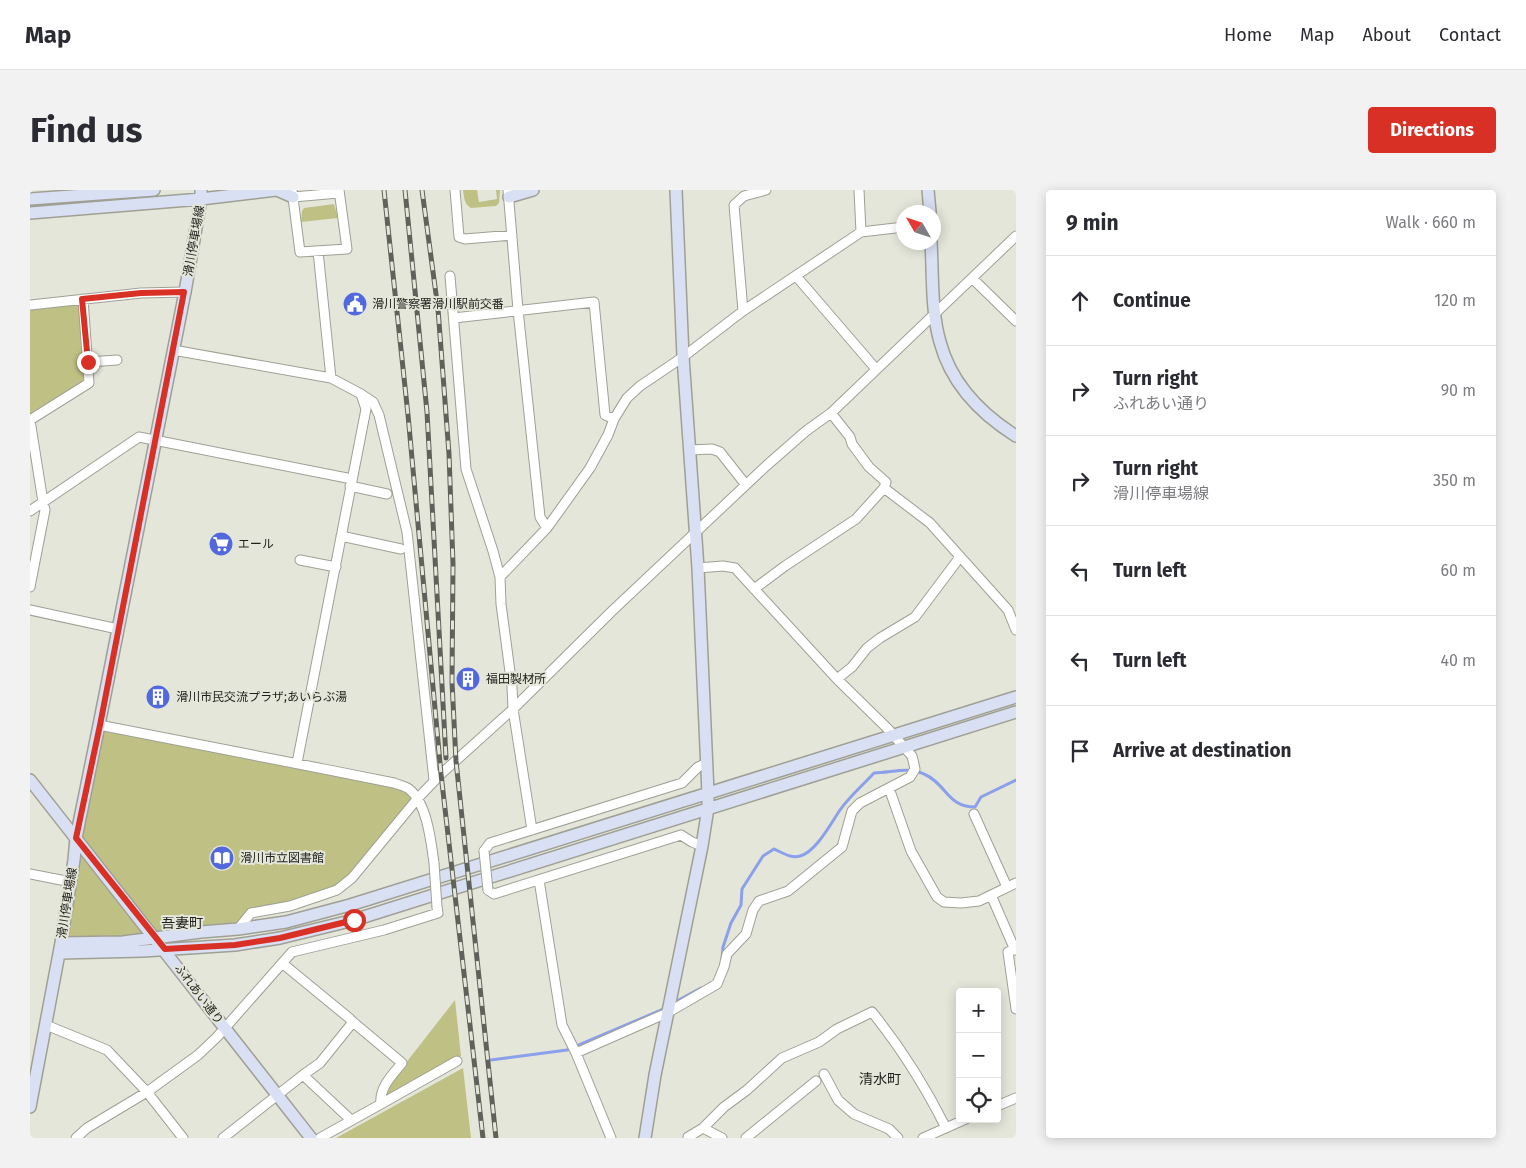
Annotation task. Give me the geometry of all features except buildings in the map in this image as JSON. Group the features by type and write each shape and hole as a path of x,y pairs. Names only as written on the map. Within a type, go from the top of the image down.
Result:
{"street":[{"path":"30,199 154,190"},
{"name":"滑川停車場線","path":"30,1107 60,948 76,838 100,725 173,350 201,194 276,190 292,193"},
{"path":"455,190 459,237 465,239 512,235"},
{"path":"533,190 508,193 518,310 540,517 547,528"},
{"path":"645,1138 655,1075 702,846 708,808 698,568 683,357 676,190"},
{"path":"743,311 734,205 744,196 766,190"},
{"path":"859,190 861,232"},
{"path":"928,190 929,205"},
{"path":"339,192 347,249 300,252 292,193 339,192"},
{"path":"30,213 201,194"},
{"path":"500,577 547,528 590,468 608,435 614,419 627,398 640,386 683,357 743,311 861,232 896,228"},
{"path":"238,929 251,913 290,906 337,890 352,878 434,780 513,709 611,612 746,485 806,432 831,413 1016,236"},
{"path":"931,250 935,314 940,342 947,362 969,397 987,416 1016,436"},
{"path":"318,251 331,378"},
{"path":"450,276 466,469 500,577 501,604 512,687 513,709 532,830"},
{"path":"796,276 876,369"},
{"path":"972,278 1016,321"},
{"path":"30,305 141,293 184,292"},
{"path":"30,587 45,510 30,420 89,383 82,299"},
{"path":"454,318 594,302 605,415 614,419"},
{"path":"173,350 331,378 373,402 379,415 407,532 434,780"},
{"path":"88,362 117,360"},
{"path":"297,764 366,409 362,394"},
{"path":"754,590 785,566 856,519 884,488 886,482 869,467 852,444 850,437 831,413"},
{"path":"30,511 139,438 351,482 387,494"},
{"path":"690,450 712,449 720,452 746,485"},
{"path":"884,488 930,523 960,557 1012,608 1016,630"},
{"path":"342,536 401,549"},
{"path":"837,678 852,667 867,648 915,617 960,557"},
{"path":"300,560 336,567"},
{"path":"576,1053 667,1013 717,984 727,954 746,934 753,910 759,901 788,890 835,854 842,846 852,811 860,803 910,776 915,769 912,756 904,747 735,568 723,566 698,568"},
{"path":"30,610 118,629"},
{"path":"60,948 286,922 350,905 1016,696"},
{"path":"60,948 165,949 235,945 280,938 354,920 1016,712"},
{"path":"76,1138 87,1128 147,1092 198,1055 292,952 438,913 429,829 418,798 408,788 394,783 218,750 100,725"},
{"path":"702,846 681,835 494,894 488,890 484,851 490,843 682,783 698,767 707,763"},
{"name":"ふれあい通り","path":"30,780 165,949 224,1028 311,1138"},
{"path":"889,788 911,851 937,897 944,902 962,903 979,901 1012,885 974,814"},
{"path":"30,874 71,882"},
{"path":"539,880 562,1025 576,1053 611,1138"},
{"path":"991,895 1016,949 1008,952 1016,1009"},
{"path":"282,962 402,1062 388,1080 380,1096 381,1104"},
{"path":"689,1138 703,1128 724,1107 747,1090 782,1058 819,1042 837,1029 872,1012 914,1069 946,1128"},
{"path":"223,1138 320,1063 352,1022"},
{"path":"46,1025 107,1050 147,1092 183,1138"},
{"path":"320,1138 457,1061"},
{"path":"824,1074 838,1100 854,1114 889,1129 898,1138"},
{"path":"303,1075 352,1120"},
{"path":"746,1138 816,1081"},
{"path":"1001,1104 1016,1098"},
{"path":"922,1138 957,1123"},
{"path":"703,1128 722,1138"}],"green space":[{"path":"463,190 477,190 479,202 497,199 496,190 500,190 499,203 496,206 471,208 464,198"},
{"path":"334,204 338,218 301,222 304,208"},
{"path":"80,299 88,381 30,420 30,305"},
{"path":"99,725 394,783 418,798 337,890 251,913 238,929 61,943"},
{"path":"455,1000 461,1056 387,1098 386,1093 391,1082"},
{"path":"463,1068 471,1138 336,1138"}],"waterway":[{"path":"722,959 723,947 731,923 741,905 742,889 763,856 774,849 786,855 797,857 812,849 848,800 874,773 912,770 924,774 938,783 958,803 975,807 981,797 1016,780"},
{"path":"673,1003 701,988"},
{"path":"491,1060 567,1050 666,1008"}],"railway":[{"path":"384,190 408,415 441,774 483,1138"},
{"path":"405,190 427,412 446,758"},
{"path":"422,190 438,309 449,454 453,564 452,682 456,761 496,1138"}],"place":[{"name":"滑川警察署滑川駅前交番","path":"355,304"},
{"name":"エール","path":"221,544"},
{"name":"福田製材所","path":"468,679"},
{"name":"滑川市民交流プラザ;あいらぶ湯","path":"158,697"},
{"name":"滑川市立図書館","path":"222,858"}],"district":[{"name":"吾妻町","path":"182,923"},
{"name":"清水町","path":"880,1079"}],"route":[{"path":"88,362 82,299 141,293 184,292 100,725 76,838 165,949 235,945 280,938 354,920"}]}
